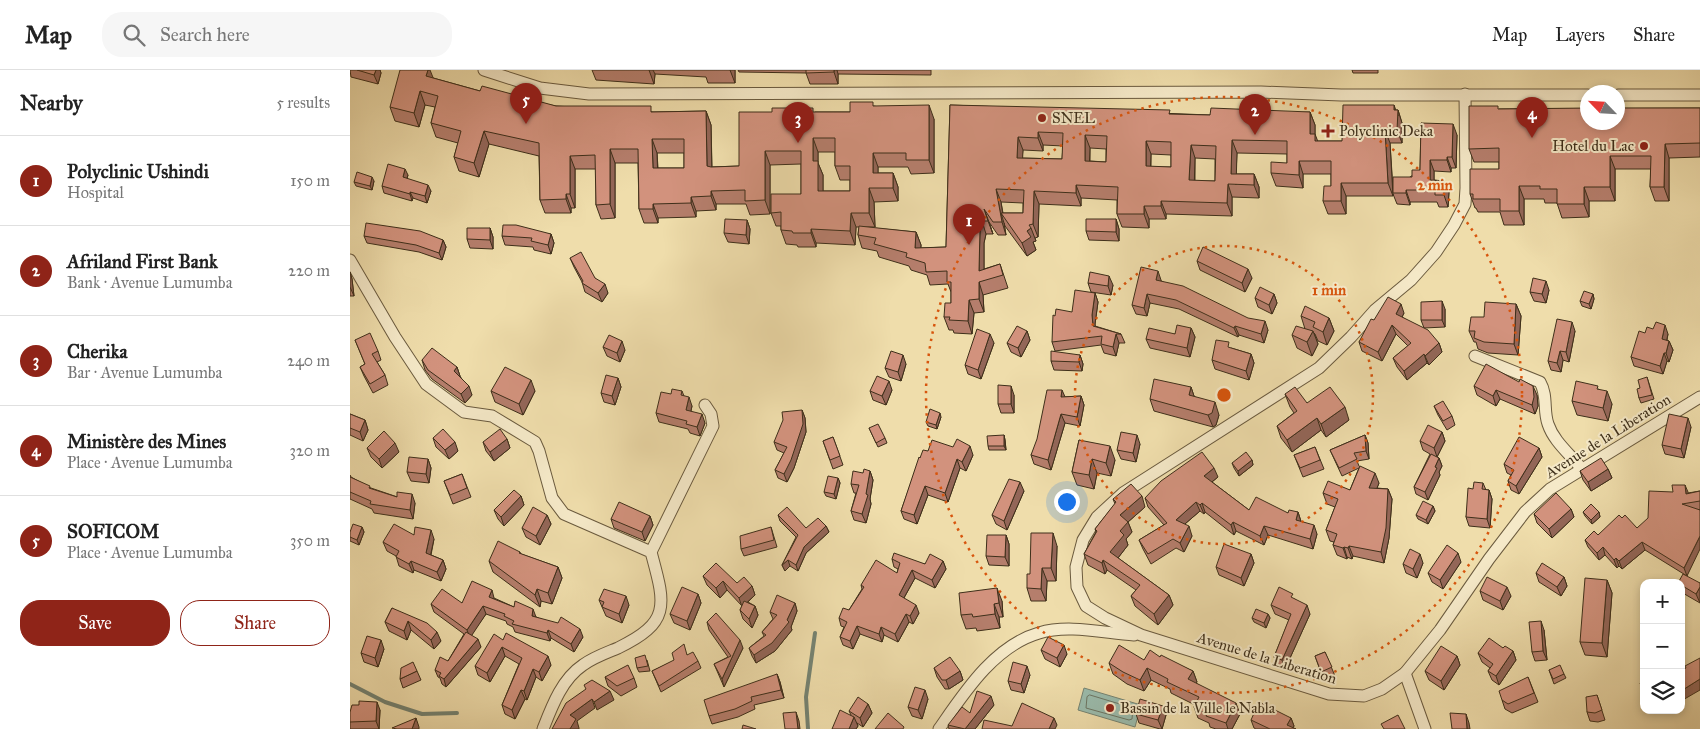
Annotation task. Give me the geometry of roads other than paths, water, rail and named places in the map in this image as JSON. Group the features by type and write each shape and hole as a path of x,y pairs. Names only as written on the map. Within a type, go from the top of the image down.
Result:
{"street":[{"path":"484,70 540,88 589,94 1261,92 1341,95 1580,95"},
{"name":"Avenue de la Liberation","path":"1465,94 1465,204 1436,252 1411,280 1376,310 1352,337 1319,368 1123,493 1092,525 1083,540 1076,567 1077,588 1086,606 1105,618 1141,635 1329,694 1364,696 1382,689 1404,674 1440,630 1489,558 1525,512 1550,489 1581,468 1700,397"},
{"path":"1625,95 1700,95"},
{"path":"350,260 395,337 426,384 464,412 492,416 535,442 552,498 564,514 651,552"},
{"path":"1475,356 1540,382 1544,388 1547,421 1551,432 1581,468"},
{"path":"543,729 558,693 577,670 598,656 644,633 657,620 660,614 662,599 651,552 713,426 711,414 705,405"},
{"path":"939,729 986,668 1022,640 1040,633 1060,630 1141,635"},
{"path":"1404,674 1425,729"}],"water":[{"name":"Bassin de la Ville le Nabla","path":"1084,688 1141,705 1135,727 1078,710"}],"waterway":[{"path":"808,729 806,697 815,633"},
{"path":"350,684 385,702 422,714 457,713"}],"place":[{"name":"SNEL","path":"1042,118"},
{"name":"SOFICOM","path":"526,124"},
{"name":"Polyclinic Deka","path":"1328,131"},
{"name":"Afriland First Bank","path":"1255,135"},
{"name":"Ministère des Mines","path":"1532,138"},
{"name":"Cherika","path":"798,143"},
{"name":"Hotel du Lac","path":"1644,146"},
{"name":"Polyclinic Ushindi","path":"969,245"},
{"name":"Bassin de la Ville le Nabla","path":"1110,708"}]}
